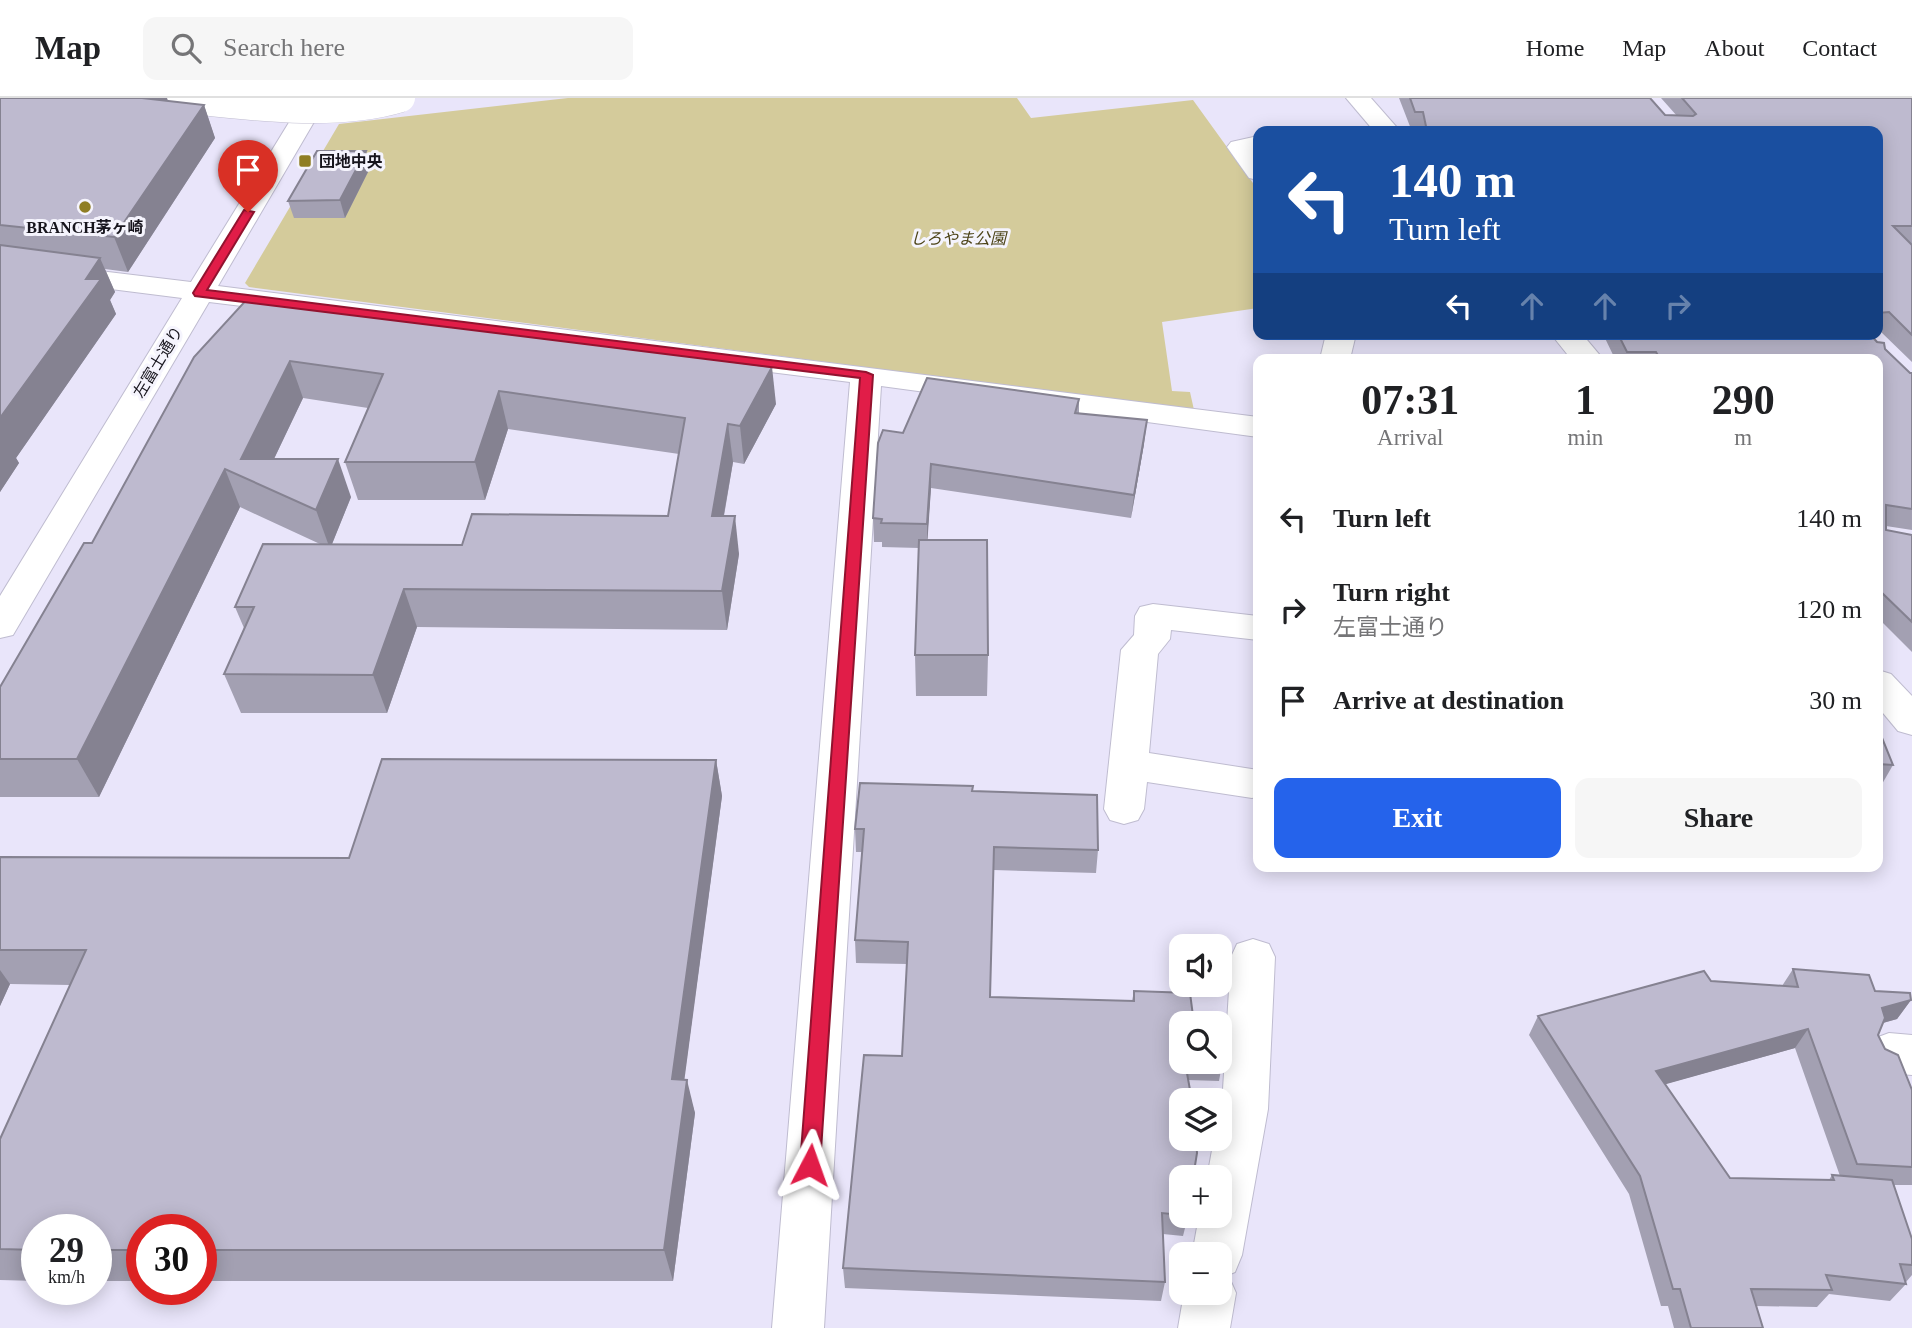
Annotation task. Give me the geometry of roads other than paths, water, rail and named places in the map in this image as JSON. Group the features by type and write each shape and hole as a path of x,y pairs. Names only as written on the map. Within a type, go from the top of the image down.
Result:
{"street":[{"path":"172,98 236,105 350,106 389,104 401,98"},
{"name":"左富士通り","path":"0,626 316,98"},
{"path":"1358,98 1376,126"},
{"path":"1253,145 1240,147 1253,165"},
{"path":"0,267 866,375 1253,426"},
{"path":"1571,340 1584,354"},
{"path":"798,1328 866,375"},
{"path":"1124,808 1140,650 1152,639 1153,616 1253,627"},
{"path":"1883,689 1912,721"},
{"path":"1129,765 1252,783"},
{"path":"1219,1242 1244,1109 1253,957"},
{"path":"1204,1328 1208,1305"}],"place":[{"name":"団地中央","path":"305,161"},
{"name":"BRANCH茅ヶ崎","path":"85,207"}],"park label":[{"name":"しろやま公園","path":"958,238"}]}
